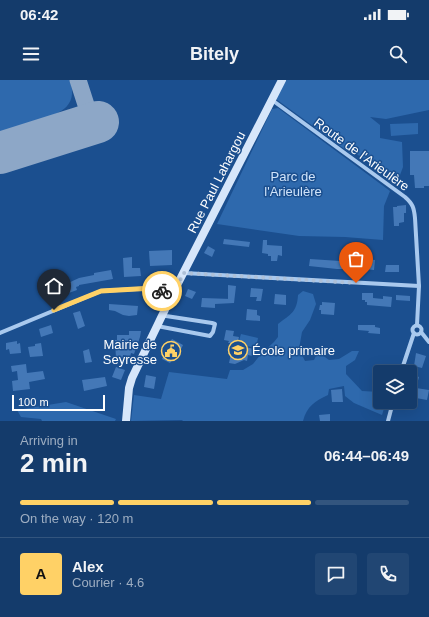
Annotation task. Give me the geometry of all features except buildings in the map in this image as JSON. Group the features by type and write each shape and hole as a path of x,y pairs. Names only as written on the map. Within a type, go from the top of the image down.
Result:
{"street":[{"name":"Rue Paul Lahargou","path":"126,421 129,388 132,378 172,295 282,80"},
{"name":"Route de l'Arieulère","path":"272,99 412,204 415,218 419,286 417,325"},
{"path":"184,273 419,286"},
{"path":"0,333 101,291 154,288 172,295"},
{"path":"157,326 210,336 213,332 215,324 166,316 163,314"},
{"path":"404,365 414,333 413,327 417,325 421,327 421,332 429,342"},
{"path":"414,333 416,334 421,332"},
{"path":"388,421 391,409"}],"green space":[{"path":"0,80 70,80 72,90 71,98 69,104 58,113 0,132"},
{"name":"Parc de l'Arieulère","path":"285,80 429,80 429,110 386,119 370,117 380,125 380,138 402,142 403,167 397,183 394,183 389,179 390,176 355,153 354,156 276,99"},
{"name":"Parc de l'Arieulère","path":"278,108 390,191 384,206 383,240 299,236 217,224 272,109"},
{"path":"418,123 418,134 391,136 390,124"},
{"path":"303,291 313,294 316,304 310,320 302,332 299,349 305,361 314,360 318,352 329,360 339,359 352,351 359,351 355,360 346,366 346,374 362,391 373,392 373,409 384,409 382,415 354,403 345,396 344,386 329,389 328,395 319,399 309,408 303,421 131,421 134,395 161,399 169,372 227,379 230,370 243,370 253,364 278,337 278,324 295,309 298,295"},
{"path":"241,334 258,338 256,348 238,344"},
{"path":"66,402 116,419 115,421 42,421 41,419 21,417 17,410"}],"taxiway":[{"path":"65,131 83,125 88,118 88,111 78,80"}],"runway":[{"path":"0,153 98,122"}],"way so far":[{"path":"162,291 172,295 184,273 356,283"}],"place":[{"name":"École primaire","path":"238,350"},
{"name":"Mairie de Seyresse","path":"171,351"}],"route":[{"path":"54,310 101,291 154,288 162,291"}]}
